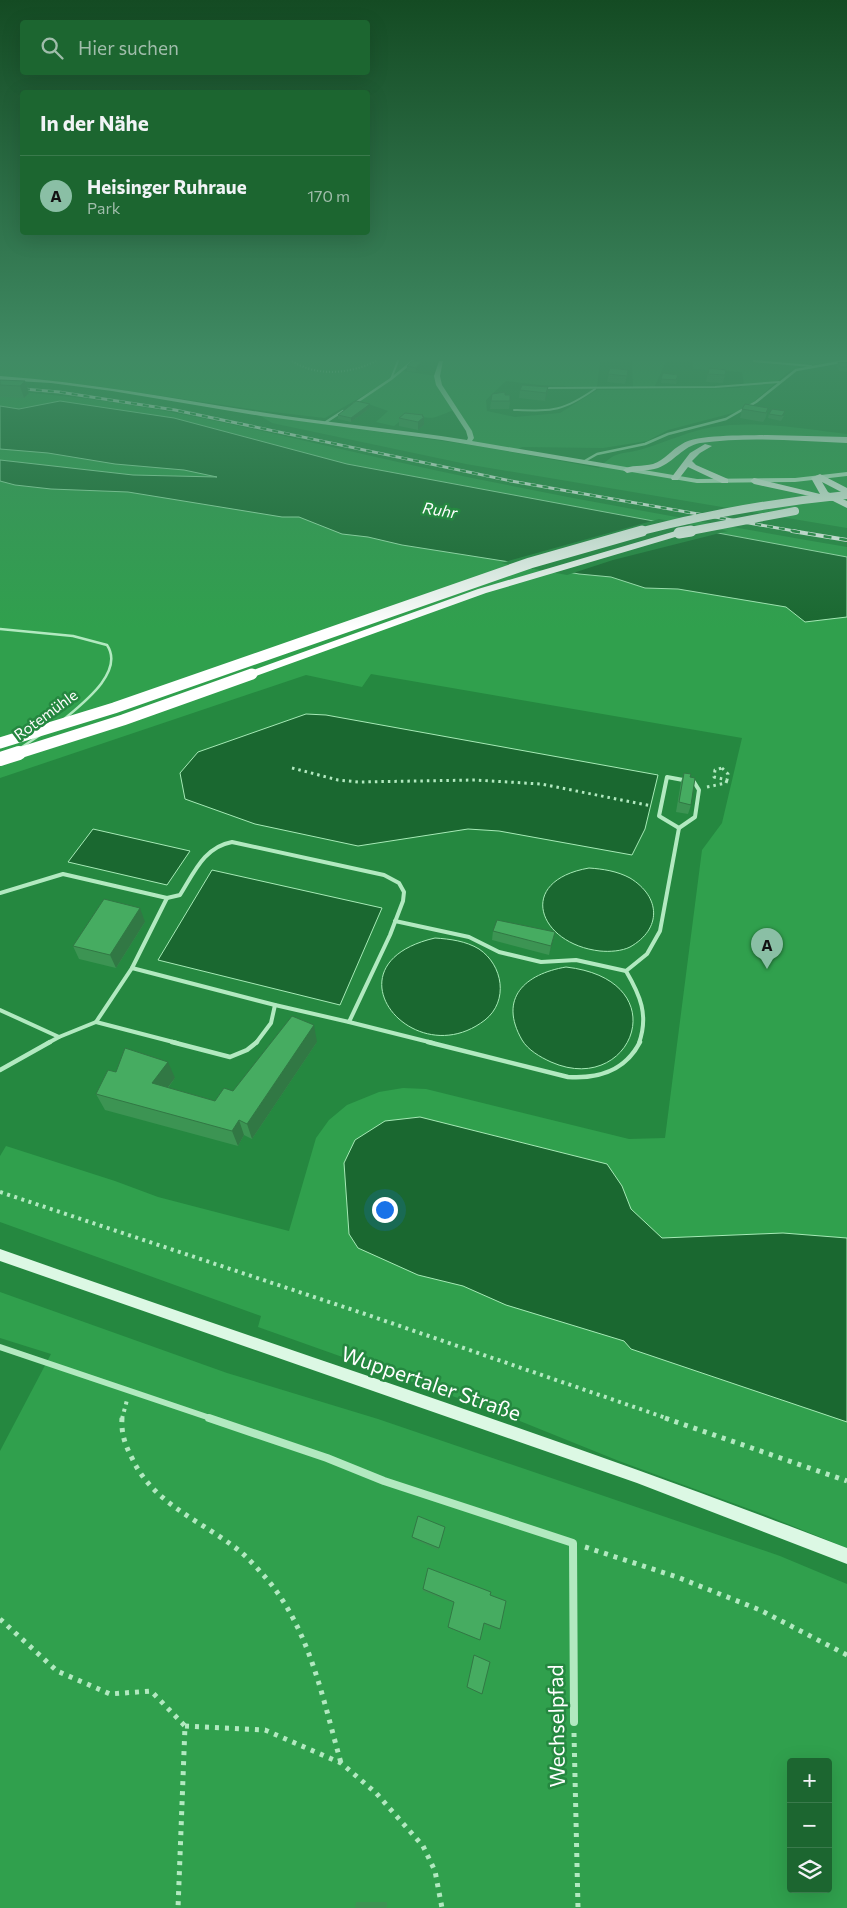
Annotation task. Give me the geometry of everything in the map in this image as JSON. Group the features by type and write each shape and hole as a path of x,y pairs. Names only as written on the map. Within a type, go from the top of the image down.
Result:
{"highway":[{"path":"627,470 655,466 672,457 680,450"},
{"path":"672,457 668,466 672,478 688,462 693,452 696,450"},
{"path":"688,462 693,468 725,482"},
{"path":"818,478 847,493"},
{"path":"818,478 820,489 831,499"},
{"path":"754,481 831,499 847,505"},
{"path":"0,743 114,708 477,581 594,543 731,510 847,493"},
{"path":"0,759 124,720 482,591 615,550 708,527 787,512 847,505"}],"main road":[{"path":"511,450 672,478 725,482 818,478 847,474"},
{"name":"Wuppertaler Straße","path":"0,1255 124,1300 616,1469 765,1523 847,1556"}],"street":[{"path":"583,462 597,454 616,450"},
{"path":"0,1347 327,1458 384,1481 573,1543"},
{"name":"Wechselpfad","path":"573,1543 574,1722"}],"lane":[{"name":"Rotemühle","path":"0,629 96,640 109,647 114,659 100,684 82,704 64,720 0,764"},
{"path":"626,971 647,954 660,931 679,828 694,817 699,790 694,782 667,777 658,816 679,828"},
{"path":"0,893 63,874 167,898 180,895 210,850 220,844 232,842 394,879 400,884 404,892 395,921 349,1022"},
{"path":"2,1068 59,1037 96,1022 132,968 167,898"},
{"path":"395,921 469,937 499,952 541,962 576,960 626,971"},
{"path":"132,968 568,1078 595,1076 617,1069 633,1053 642,1035 644,1026 642,1003 626,971"},
{"path":"96,1022 230,1057 244,1052 264,1036 274,1019 274,1005"},
{"path":"0,1010 59,1037"}],"path":[{"path":"292,768 338,780 359,782 475,780 540,784 660,808"},
{"path":"703,788 726,783 727,780 728,774 722,768 715,770 714,778 727,780"},
{"path":"0,1192 368,1315 847,1481"},
{"path":"131,1391 122,1411 120,1422 125,1442 140,1475 150,1487 170,1504 250,1560 286,1604 302,1635 324,1703 340,1763"},
{"path":"573,1543 677,1577 760,1610 847,1655"},
{"path":"0,1619 57,1671 110,1694 150,1691 185,1726 265,1730 340,1763 376,1793 423,1846 435,1871 442,1908"},
{"name":"Wechselpfad","path":"574,1722 578,1908"},
{"path":"178,1908 185,1726"}],"shaded area":[{"path":"0,450 347,450 485,481 847,547 847,1548 768,1516 619,1461 500,1413 258,1327 261,1316 0,1222 0,1156 6,1146 158,1197 289,1231 316,1138 329,1120 347,1105 379,1092 403,1088 426,1089 629,1139 665,1138 702,850 722,823 742,738 371,674 362,687 306,675 0,778"},
{"path":"400,450 500,450 599,468 616,455 638,450 847,450 847,528 466,464"},
{"path":"0,1292 227,1373 378,1419 780,1556 847,1584 847,1908 0,1908 0,1451 51,1354 0,1338"}],"water":[{"name":"Ruhr","path":"12,450 294,450 347,464 847,557 847,617 805,622 786,607 678,589 645,588 611,577 579,574 342,534 299,517 282,517 128,492 51,489 15,485 0,481 0,460 133,475 217,477 184,470 115,464 48,453"},
{"path":"306,714 326,715 658,775 645,829 632,855 499,831 468,829 358,846 255,824 185,799 180,773 198,752"},
{"path":"93,829 190,851 167,885 68,862"},
{"path":"589,868 610,871 630,878 648,894 654,913 652,922 648,931 630,947 620,950 600,951 579,946 562,937 550,925 544,912 544,898 551,885 566,875"},
{"path":"212,870 382,908 340,1005 158,960"},
{"path":"435,938 458,941 479,949 487,956 498,973 500,993 498,1003 493,1012 485,1020 458,1034 431,1034 408,1026 391,1010 382,990 385,970 402,951"},
{"path":"566,967 601,976 623,992 632,1012 631,1033 621,1051 603,1064 580,1069 551,1062 528,1047 522,1040 515,1025 513,1012 515,1000 520,990 538,975"},
{"path":"420,1117 607,1164 622,1186 631,1209 662,1238 783,1233 847,1238 847,1422 631,1349 624,1341 506,1305 463,1286 418,1275 358,1248 349,1234 344,1163 355,1140 385,1121"}],"pier":[{"path":"659,519 728,531 613,560 567,575 501,563"}],"building":[{"path":"684,773 691,774 690,777 695,778 691,805 679,802"},
{"path":"104,899 140,908 110,955 73,946"},
{"path":"497,920 555,932 551,946 493,931"},
{"path":"292,1016 314,1025 247,1124 239,1120 232,1131 96,1094 108,1070 116,1072 125,1048 168,1062 152,1083 215,1101 224,1088 233,1091"},
{"path":"418,1516 445,1527 439,1548 412,1537"},
{"path":"428,1568 491,1592 490,1595 506,1601 500,1629 484,1623 480,1640 448,1627 454,1602 423,1589"},
{"path":"474,1655 490,1662 482,1694 467,1687"}],"railway":[{"path":"364,450 511,481 800,532"},
{"path":"792,531 847,540"}],"place":[{"name":"Heisinger Ruhraue","path":"767,969"}]}
